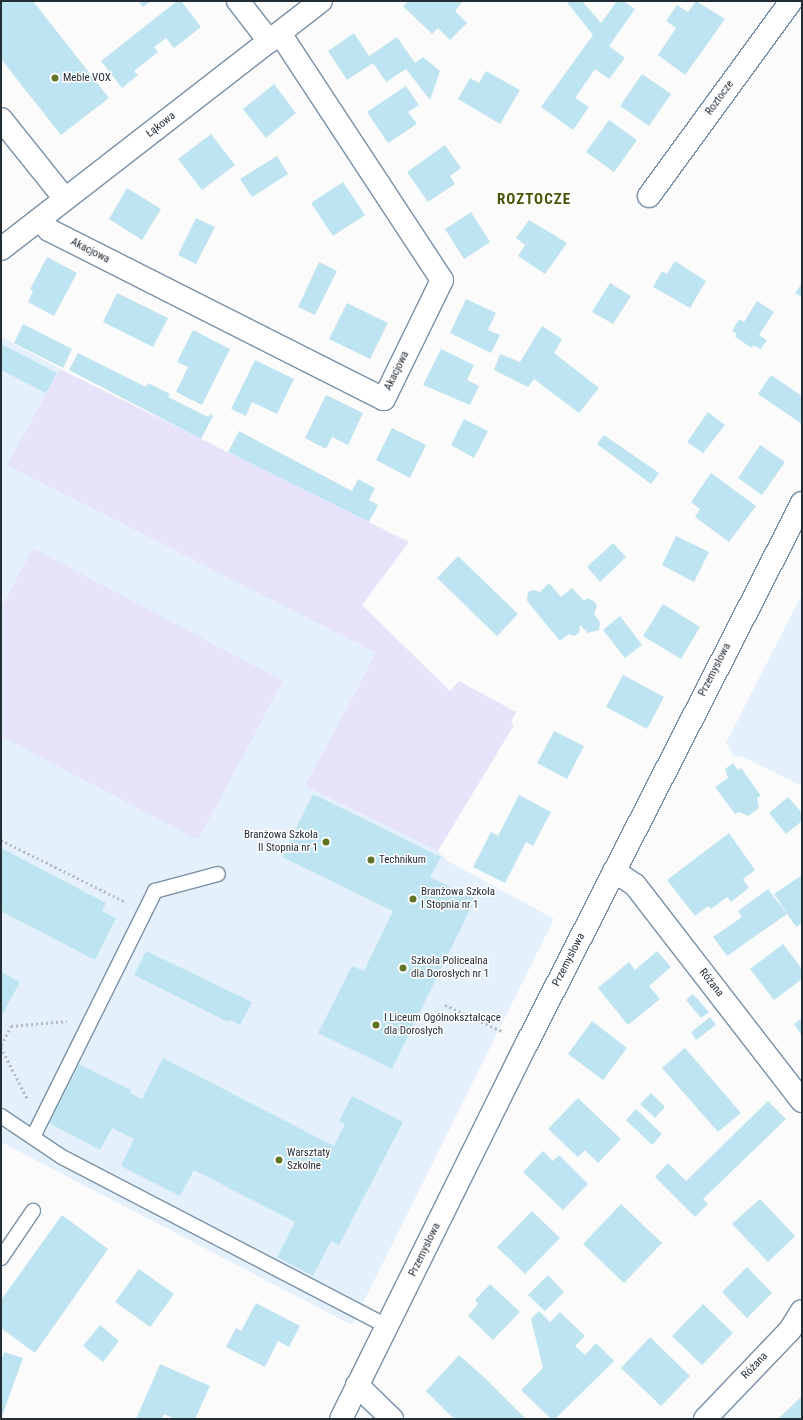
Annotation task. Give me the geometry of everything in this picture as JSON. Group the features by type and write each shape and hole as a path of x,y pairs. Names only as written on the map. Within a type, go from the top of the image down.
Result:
{"street":[{"path":"238,1 274,37"},
{"name":"Łąkowa","path":"1,249 321,1"},
{"name":"Roztocze","path":"649,196 791,1"},
{"name":"Akacjowa","path":"40,219 49,230 384,399 442,280 274,37"},
{"path":"1,119 64,199"},
{"name":"Przemysłowa","path":"341,1419 526,1043 802,503"},
{"name":"Różana","path":"614,872 636,885 802,1101"},
{"name":"Różana","path":"705,1419 790,1330 802,1311"},
{"path":"357,1385 392,1419"}],"lane":[{"path":"33,1137 155,891 218,874"},
{"path":"1,1116 62,1157 387,1326"},
{"path":"1,1258 33,1210"}],"path":[{"path":"1,840 133,906"},
{"path":"445,1005 526,1043"},
{"path":"39,1124 1,1046 11,1026 74,1021"}],"shaded area":[{"path":"1,336 60,369 8,465 376,653 305,786 438,851 448,861 554,919 352,1325 1,1142"},
{"path":"60,369 409,542 362,605 450,691 459,681 516,712 511,722 514,725 438,851 305,786 376,653 7,465"},
{"path":"33,548 283,681 198,840 1,736 1,608"},
{"path":"802,594 802,786 743,757 734,756 726,743"}],"building":[{"name":"Meble VOX","path":"1,1 33,1 109,98 61,135 1,59"},
{"path":"138,1 151,1 143,7"},
{"path":"177,1 181,1 201,27 174,48 166,38 154,47 158,52 134,71 138,75 122,88 101,61"},
{"path":"408,1 463,1 455,11 467,23 450,40 438,28 432,34 403,6"},
{"path":"566,1 582,1 601,23 617,1 623,1 635,9 609,46 625,58 609,79 595,69 575,98 589,107 573,130 541,107 593,35"},
{"path":"696,1 725,19 685,75 658,55 676,28 666,21 677,5 688,12"},
{"path":"354,33 369,56 397,37 415,63 423,57 440,71 430,100 406,69 386,82 373,63 347,80 328,51"},
{"path":"486,71 520,90 500,124 458,99 470,78 479,83"},
{"path":"642,74 671,94 649,126 620,106"},
{"path":"274,84 296,113 266,138 243,109"},
{"path":"406,86 419,105 408,112 417,124 388,143 367,112"},
{"path":"609,120 637,140 614,172 586,152"},
{"path":"211,134 235,165 202,190 178,159"},
{"path":"445,145 461,168 450,176 455,184 428,202 407,172"},
{"path":"277,156 288,174 252,197 240,179"},
{"path":"343,182 365,215 333,236 311,203"},
{"path":"127,188 161,209 142,240 109,219"},
{"path":"471,212 490,242 464,259 445,229"},
{"path":"196,218 215,227 196,264 178,255"},
{"path":"529,220 567,243 545,274 518,256 525,245 516,238"},
{"path":"47,257 77,273 54,316 28,302 33,291 30,289"},
{"path":"675,261 706,281 690,308 653,287 662,271 667,274"},
{"path":"319,262 337,271 315,315 298,307"},
{"path":"610,283 631,296 613,324 592,312"},
{"path":"802,283 802,297 795,293"},
{"path":"117,293 168,318 153,347 103,322"},
{"path":"466,299 496,313 488,330 500,335 491,353 450,333"},
{"path":"757,301 774,312 759,335 767,340 761,349 753,345 752,348 735,337 737,334 732,331 739,319 744,322"},
{"path":"347,303 388,323 370,359 329,339"},
{"path":"23,324 72,349 63,368 14,343"},
{"path":"542,326 562,339 554,353 599,388 579,413 534,379 528,387 494,370 500,354 520,362"},
{"path":"193,330 230,349 202,405 176,392 188,367 177,362"},
{"path":"1,344 57,373 46,393 1,370"},
{"path":"441,349 474,365 467,380 479,386 470,405 423,385"},
{"path":"78,353 146,387 148,383 170,394 168,397 208,417 210,414 213,416 201,439 69,370"},
{"path":"255,360 294,379 277,414 252,402 246,416 231,409"},
{"path":"771,375 802,396 802,424 758,394"},
{"path":"326,395 363,413 348,445 332,437 326,449 305,438"},
{"path":"708,412 725,425 703,453 687,442"},
{"path":"464,419 488,431 474,458 451,445"},
{"path":"392,428 426,445 410,478 376,460"},
{"path":"239,431 352,491 358,479 375,488 369,500 378,505 369,522 228,452"},
{"path":"604,435 659,473 651,484 597,444"},
{"path":"760,445 785,462 762,495 738,478"},
{"path":"711,473 756,506 729,542 695,517 700,509 691,502"},
{"path":"676,536 709,552 694,582 662,565"},
{"path":"613,543 626,557 600,582 587,567"},
{"path":"458,556 518,614 497,636 437,578"},
{"path":"549,583 561,597 572,588 584,601 587,598 595,602 597,606 594,614 600,622 599,630 588,633 580,625 579,633 574,636 569,634 560,641 527,601 528,592 534,590 540,592"},
{"path":"663,604 700,627 681,659 643,636"},
{"path":"620,616 642,645 625,658 603,630"},
{"path":"623,675 664,697 647,729 606,707"},
{"path":"554,731 584,746 567,779 537,763"},
{"path":"733,763 738,770 741,768 761,796 757,798 759,808 748,816 739,812 735,814 715,787 728,778 725,769"},
{"path":"313,794 441,857 430,877 475,899 392,1069 318,1033 352,966 364,971 393,911 282,857"},
{"path":"519,795 551,812 533,846 526,842 505,883 473,867 491,832 498,836"},
{"path":"788,797 802,813 802,821 786,834 769,813"},
{"path":"729,833 755,870 743,879 749,888 731,902 727,897 711,909 708,906 695,916 667,880"},
{"path":"1,848 106,903 102,911 116,918 95,960 1,911"},
{"path":"802,875 802,923 796,927 774,894"},
{"path":"768,889 787,914 727,956 713,937 742,917 738,911"},
{"path":"783,944 802,969 802,979 774,1000 750,969"},
{"path":"146,951 252,1002 240,1025 230,1020 228,1022 134,975"},
{"path":"657,951 671,967 649,986 660,999 628,1025 598,988 629,962 635,970"},
{"path":"1,972 20,982 1,1017"},
{"path":"693,994 709,1012 701,1018 686,1000"},
{"path":"710,1017 716,1025 696,1040 691,1032"},
{"path":"802,1018 802,1036 794,1024"},
{"path":"592,1021 627,1048 603,1080 568,1054"},
{"path":"685,1048 741,1113 718,1132 662,1068"},
{"name":"Warsztaty Szkolne","path":"163,1058 334,1146 345,1124 339,1121 352,1096 403,1122 339,1245 331,1241 313,1276 277,1257 295,1222 194,1170 180,1196 121,1166 134,1139 112,1128 100,1150 49,1123 79,1064 131,1090 130,1093 142,1099"},
{"path":"651,1093 665,1107 655,1118 640,1104"},
{"path":"578,1098 621,1139 598,1163 585,1150 578,1157 548,1129"},
{"path":"768,1101 786,1119 703,1199 708,1204 695,1217 655,1177 668,1163 686,1181"},
{"path":"636,1109 662,1134 652,1145 626,1120"},
{"path":"543,1151 553,1161 559,1155 588,1184 563,1210 523,1172"},
{"path":"760,1199 795,1236 768,1262 732,1224"},
{"path":"621,1204 662,1243 624,1283 583,1244"},
{"path":"532,1211 560,1238 525,1274 497,1247"},
{"path":"62,1215 108,1249 35,1353 1,1328 1,1300"},
{"path":"747,1267 772,1293 747,1318 722,1292"},
{"path":"139,1269 174,1294 150,1327 115,1302"},
{"path":"548,1275 564,1292 545,1311 528,1295"},
{"path":"490,1284 520,1312 493,1340 468,1316 478,1304 475,1300"},
{"path":"256,1303 300,1326 289,1347 278,1341 265,1367 226,1347 236,1328 241,1331"},
{"path":"703,1304 733,1333 702,1365 672,1336"},
{"path":"539,1311 550,1322 560,1312 585,1336 575,1346 585,1355 596,1343 614,1361 555,1419 551,1419 521,1390 543,1368 531,1319"},
{"path":"100,1325 119,1341 103,1362 83,1346"},
{"path":"650,1337 690,1376 661,1406 621,1368"},
{"path":"4,1352 23,1358 1,1419 1,1361"},
{"path":"459,1355 485,1378 526,1419 456,1419 451,1416 426,1391"},
{"path":"160,1364 210,1386 195,1419 175,1419 164,1414 162,1419 136,1419"},
{"path":"802,1396 802,1419 778,1419"}],"place":[{"name":"Meble VOX","path":"55,78"},
{"name":"Branżowa Szkoła II Stopnia nr 1","path":"326,842"},
{"name":"Technikum","path":"371,860"},
{"name":"Branżowa Szkoła I Stopnia nr 1","path":"413,899"},
{"name":"Szkoła Policealna dla Dorosłych nr 1","path":"403,968"},
{"name":"I Liceum Ogólnokształcące dla Dorosłych","path":"376,1025"},
{"name":"Warsztaty Szkolne","path":"279,1160"}],"district":[{"name":"ROZTOCZE","path":"534,200"}]}
